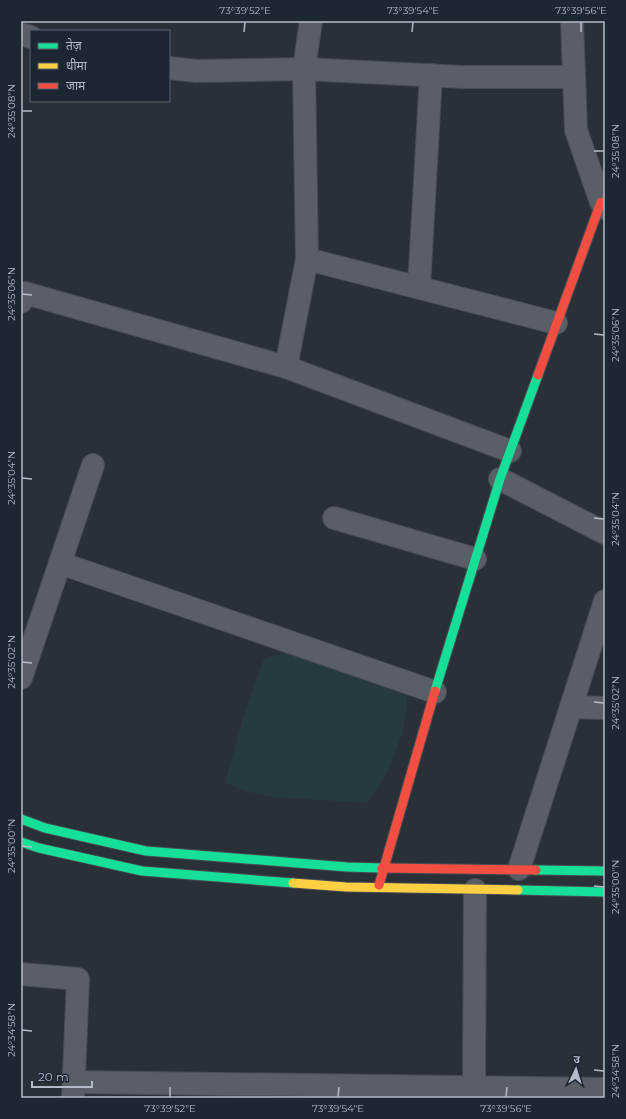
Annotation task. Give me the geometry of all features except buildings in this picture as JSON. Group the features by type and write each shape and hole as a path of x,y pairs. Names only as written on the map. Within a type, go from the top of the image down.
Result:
{"main road":[{"path":"379,888 435,692 500,479 556,323 603,205"},
{"path":"21,819 45,828 146,851 347,867 605,871"},
{"path":"21,842 39,848 142,871 346,887 605,892"}],"street":[{"path":"286,367 307,259 304,69 311,21"},
{"path":"572,21 576,130 603,205"},
{"path":"170,68 196,71 304,69 463,77 573,77"},
{"path":"419,288 431,75"},
{"path":"307,259 556,323"},
{"path":"21,302 25,293 286,367 510,450"},
{"path":"21,678 93,465"},
{"path":"500,479 605,533"},
{"path":"334,518 476,559"},
{"path":"60,563 435,692"},
{"path":"520,869 605,601"},
{"path":"571,707 605,708"},
{"path":"469,1091 475,890"},
{"path":"21,974 78,979 73,1090 469,1091 605,1089"}],"green space":[{"path":"283,653 382,679 408,695 403,732 388,771 367,803 273,797 249,792 225,783 244,714 264,659"}],"traffic: fast":[{"path":"435,691 500,479 538,375"},
{"path":"21,819 45,828 146,851 347,867 382,868"},
{"path":"21,842 39,848 142,871 293,883"},
{"path":"536,870 605,871"},
{"path":"518,890 605,892"}],"traffic: slow":[{"path":"293,883 346,887 518,890"}],"traffic: jam":[{"path":"538,375 601,202"},
{"path":"379,885 435,691"},
{"path":"382,868 536,870"}]}
